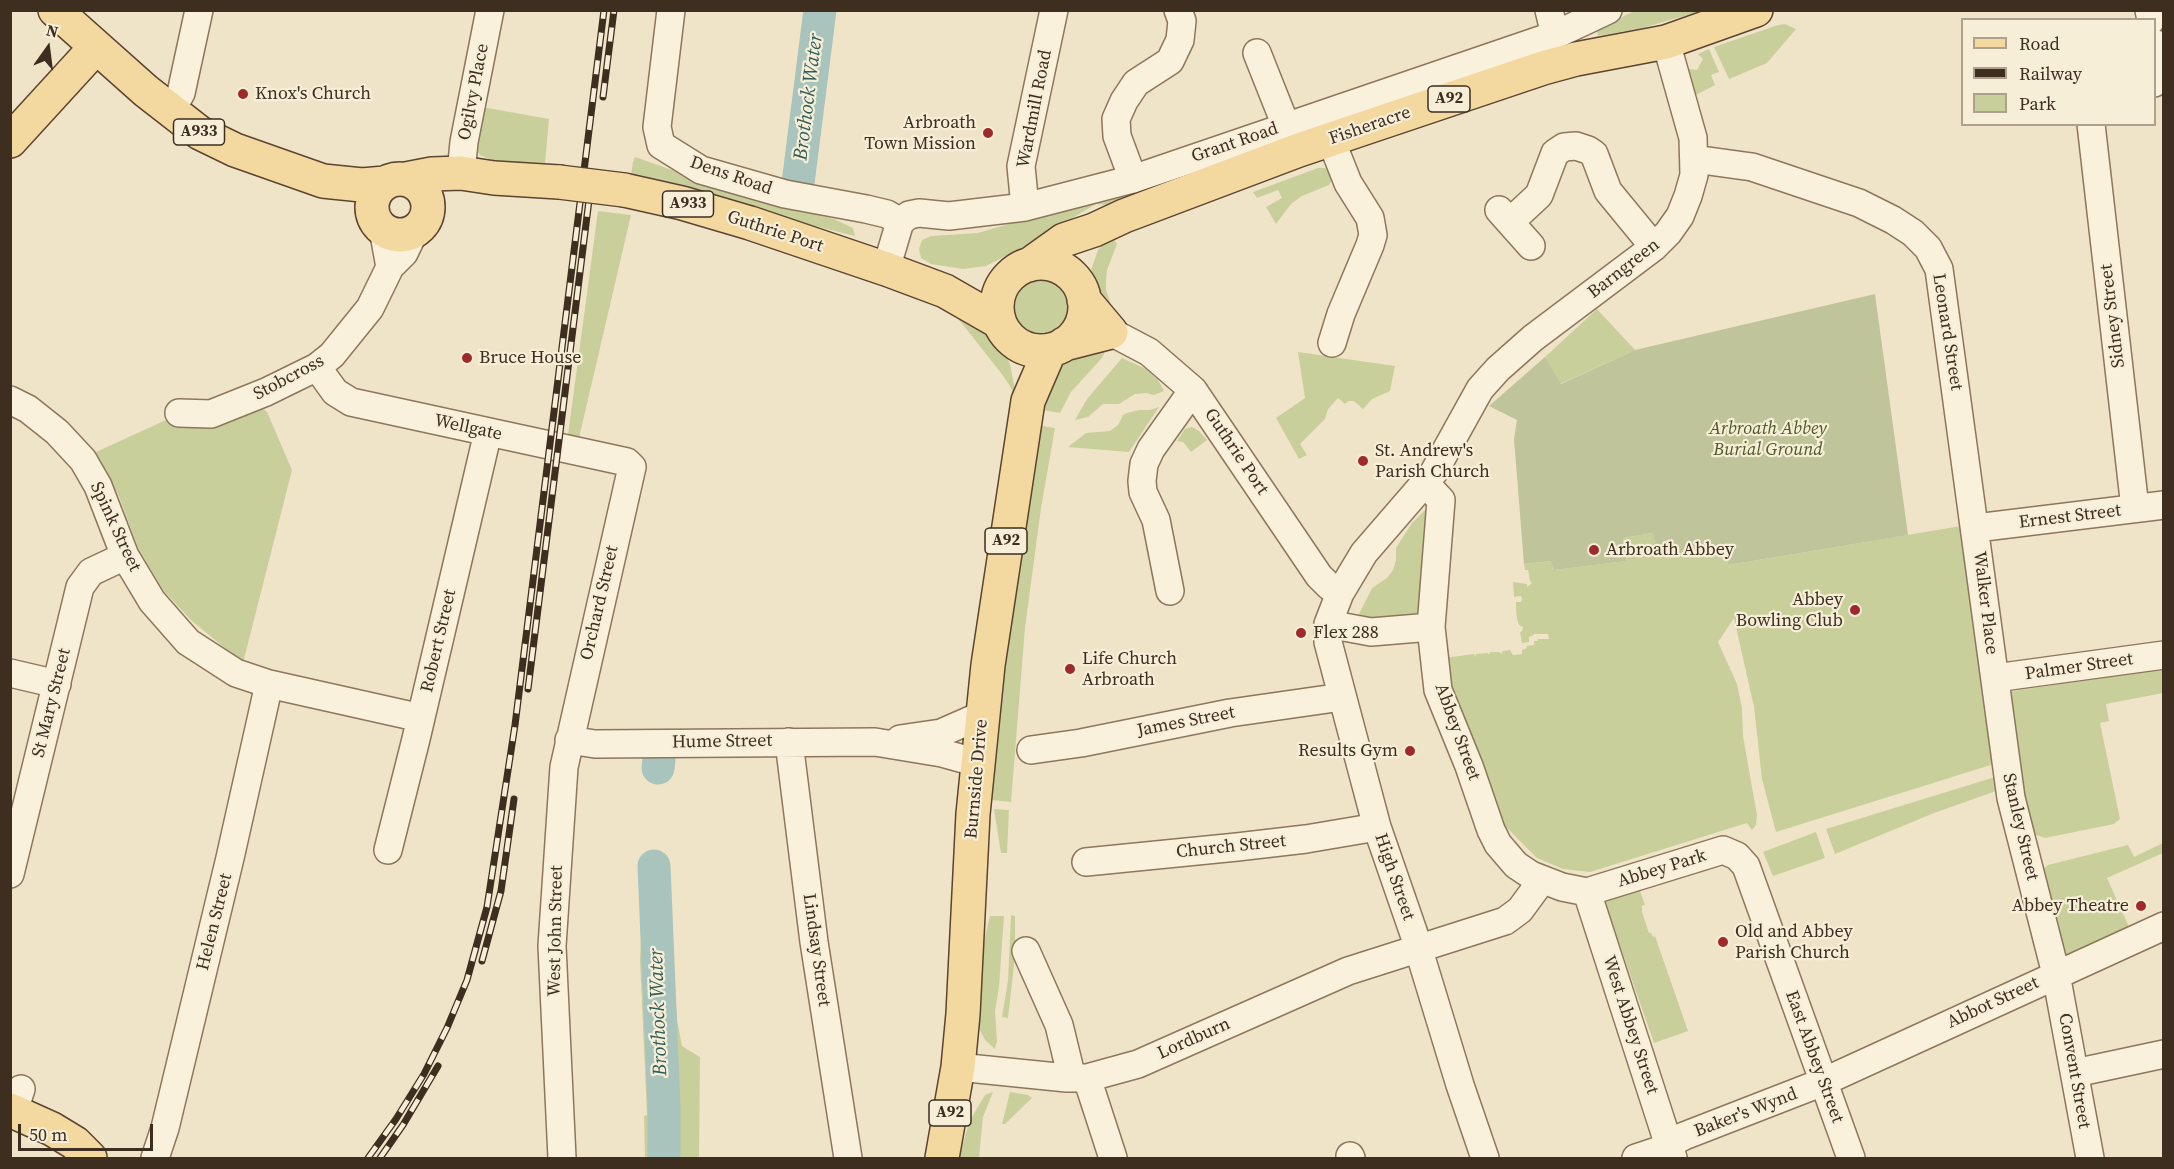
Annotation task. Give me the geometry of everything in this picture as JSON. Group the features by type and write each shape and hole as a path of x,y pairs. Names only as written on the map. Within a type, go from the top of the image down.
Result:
{"main road":[{"name":"A933","path":"55,10 171,111 200,133 235,150 323,181 350,198 400,222"},
{"name":"Fisheracre","path":"1021,269 1064,240 1331,140 1543,68 1576,59 1666,42 1756,10"},
{"path":"10,141 96,47"},
{"name":"Guthrie Port","path":"395,181 432,174 461,173 624,190 682,203 750,223 945,291 999,322"},
{"name":"Guthrie Port","path":"400,222 448,195 494,178"},
{"name":"A933","path":"323,181 362,185 395,181"},
{"path":"395,181 421,188 426,195 400,222 372,203 374,195 395,181"},
{"name":"A92","path":"1045,347 1079,328 1083,317 1082,259 1094,230"},
{"path":"945,291 1043,263 1057,266 1069,273 1081,292"},
{"name":"A92","path":"999,322 997,312 1000,291 1021,269"},
{"name":"Guthrie Port","path":"1081,292 1111,332"},
{"path":"999,322 1005,332 1045,347 1111,332"},
{"name":"Burnside Drive","path":"942,1158 958,1067 963,1014 973,814 982,715 1004,548 1028,401 1045,347"},
{"path":"14,1106 75,1143 90,1158"}],"street":[{"path":"171,111 181,93 199,10"},
{"name":"Ogilvy Place","path":"461,173 464,142 490,10"},
{"name":"Dens Road","path":"671,10 657,127 662,145 701,170 785,194 887,214 900,222"},
{"name":"Wardmill Road","path":"1026,207 1021,166 1054,10"},
{"path":"1133,179 1117,136 1116,119 1136,83 1170,61 1180,40 1182,21 1178,10"},
{"name":"Grant Road","path":"900,222 909,215 919,213 950,216 1026,207 1133,179 1286,126 1552,23 1608,10"},
{"name":"Barngreen","path":"1429,478 1480,389 1498,369 1533,338 1654,247 1680,216 1694,175 1693,138 1666,42"},
{"path":"1257,53 1286,126"},
{"path":"2156,64 2158,85"},
{"name":"Sidney Street","path":"2091,126 2135,508"},
{"path":"1331,140 1348,183 1370,218 1373,235 1331,343"},
{"path":"1531,246 1504,216 1539,195 1555,153 1564,147 1575,146 1594,154 1608,191 1654,247"},
{"name":"Leonard Street","path":"1694,159 1752,167 1859,203 1903,226 1928,248 1939,269 1976,528"},
{"name":"Stobcross","path":"179,413 211,414 266,392 317,367 332,355 370,308 390,267 400,222"},
{"path":"886,269 900,222"},
{"name":"Guthrie Port","path":"1111,332 1149,352 1193,390 1319,576 1340,593"},
{"name":"Wellgate","path":"317,367 335,392 351,402 627,462 632,467"},
{"path":"1170,591 1156,520 1143,492 1142,481 1144,464 1151,449 1193,390"},
{"name":"Spink Street","path":"10,400 28,410 57,432 83,460 98,486 126,555 152,601 188,642 236,673 269,684 421,718"},
{"name":"Robert Street","path":"388,850 488,432"},
{"name":"Orchard Street","path":"569,740 632,467"},
{"name":"High Street","path":"1429,478 1364,553 1340,593 1328,624 1328,642 1377,827 1419,949 1460,1085 1485,1158"},
{"name":"Abbey Street","path":"1429,478 1441,500 1431,627 1438,690 1469,766 1491,830 1498,844 1516,865 1542,880 1587,892"},
{"name":"Ernest Street","path":"1976,528 2163,505"},
{"name":"Walker Place","path":"1976,528 1995,678"},
{"name":"St Mary Street","path":"10,874 80,587 91,572 126,555"},
{"path":"1328,624 1371,632 1431,627"},
{"name":"Palmer Street","path":"1995,678 2163,655"},
{"path":"10,673 57,684"},
{"name":"Stanley Street","path":"1995,678 2011,798 2056,974"},
{"name":"Helen Street","path":"155,1158 165,1128 230,858 269,684"},
{"name":"James Street","path":"1031,750 1081,743 1230,712 1342,698"},
{"name":"Hume Street","path":"569,740 595,744 875,742 941,733 982,715"},
{"name":"West John Street","path":"562,1158 552,946 564,767 569,740"},
{"name":"Lindsay Street","path":"789,742 814,942 848,1158"},
{"name":"Hume Street","path":"875,742 942,753 978,763"},
{"name":"Church Street","path":"1086,862 1237,848 1377,827"},
{"name":"Abbey Park","path":"1587,892 1723,850 1737,856"},
{"name":"East Abbey Street","path":"1737,856 1746,866 1851,1158"},
{"name":"Lordburn","path":"958,1067 1077,1078 1138,1064 1348,970 1505,921 1520,910 1542,880"},
{"name":"West Abbey Street","path":"1587,892 1671,1151"},
{"name":"Abbot Street","path":"1823,1082 2163,926"},
{"path":"1026,951 1059,1025 1069,1066 1077,1078 1113,1158"},
{"name":"Convent Street","path":"2056,974 2075,1073 2084,1157"},
{"path":"2075,1073 2163,1054"},
{"name":"Baker's Wynd","path":"1636,1158 1671,1151 1823,1082"}],"green space":[{"path":"1634,11 1702,11 1642,28 1598,36 1597,30"},
{"path":"1785,24 1796,29 1767,63 1729,79 1714,47"},
{"path":"1709,49 1719,72 1711,75 1715,85 1696,95 1689,69 1697,70 1703,59 1698,54"},
{"path":"482,107 549,119 545,163 494,161 480,155 475,148"},
{"path":"1273,147 1107,205 1096,204 986,266 963,269 931,264 921,258 919,249 922,240 931,236 978,233"},
{"path":"635,157 749,197 834,219 853,228 855,236 631,175"},
{"path":"1318,168 1331,171 1333,178 1329,185 1302,196 1291,204 1276,224 1266,207 1282,198 1278,190 1257,198 1253,192"},
{"path":"598,211 631,215 579,438 568,435"},
{"path":"1111,235 1117,244 1107,270 1106,290 1113,310 1092,291 1090,280 1098,250"},
{"path":"1040,275 1052,277 1062,284 1069,294 1071,306 1069,318 1062,328 1052,335 1040,337 1028,335 1018,328 1011,318 1009,306 1011,294 1018,284 1028,277"},
{"name":"Arbroath Abbey Burial Ground","path":"1875,294 1908,535 1728,565 1724,549 1658,558 1653,533 1623,538 1626,561 1554,570 1551,561 1524,564 1514,439 1517,420 1489,406 1545,357 1561,384 1635,350"},
{"path":"1597,309 1635,350 1560,384 1545,357"},
{"path":"956,316 989,332 1000,344 1010,364 1017,401 1001,373"},
{"path":"1109,344 1102,358 1071,392 1060,413 1042,410 1061,361"},
{"path":"1298,352 1395,366 1390,391 1372,399 1363,409 1354,401 1348,401 1345,404 1338,398 1328,409 1325,419 1300,444 1307,455 1299,459 1276,418 1305,398"},
{"path":"1122,358 1146,369 1158,380 1164,391 1154,395 1135,394 1119,404 1103,404 1088,417 1075,420 1087,399"},
{"path":"260,406 267,412 292,470 243,663 192,621 163,590 139,550 118,494 94,453 168,419 199,427 220,426"},
{"path":"1159,407 1129,452 1068,447 1086,433 1110,431 1127,413"},
{"path":"1037,425 1055,428 1041,508 1025,628 1011,802 991,800 1003,672"},
{"path":"1192,427 1207,440 1191,452 1183,442 1177,441 1185,429"},
{"path":"1428,507 1423,621 1361,620 1359,614 1372,588 1387,578 1393,570 1396,548 1412,523"},
{"path":"1961,526 1994,764 1776,832 1762,779 1754,707 1734,618 1718,642 1737,684 1742,708 1743,736 1757,815 1756,825 1752,830 1747,823 1590,872 1563,869 1537,858 1505,826 1478,749 1445,690 1452,689 1451,685 1447,685 1444,658 1474,654 1475,657 1476,654 1488,653 1489,655 1490,652 1501,654 1503,651 1510,650 1513,655 1522,654 1526,646 1534,645 1534,641 1549,639 1548,634 1533,634 1529,637 1529,642 1522,643 1520,632 1523,627 1519,625 1517,619 1516,602 1521,602 1522,599 1521,596 1514,597 1513,582 1527,584 1527,587 1532,583 1524,564 1552,561 1554,570 1625,561 1623,538 1653,533 1658,558 1724,549 1728,565"},
{"path":"2163,669 2163,693 2106,704 2109,721 2100,723 2120,819 2114,824 2045,838 2033,834 2028,827 2007,692"},
{"path":"1995,777 1999,790 1934,813 1835,854 1826,829"},
{"path":"994,809 1009,810 1007,853 1001,853"},
{"path":"1816,832 1825,858 1773,876 1763,852"},
{"path":"2163,843 2163,853 2107,878 2129,927 2059,959 2043,869 2048,865 2128,845 2134,857"},
{"path":"666,865 677,1019 682,1046 700,1057 699,1158 645,1158 644,1116 647,1115 640,960 644,867"},
{"path":"1639,888 1645,905 1642,906 1642,912 1649,933 1655,936 1688,1031 1654,1043 1604,900"},
{"path":"1011,915 1015,916 1015,956 1008,1018 1002,1017 1008,981"},
{"path":"990,916 1004,916 995,1011 997,1041 995,1049 985,1040 979,1028 980,958"},
{"path":"993,1092 983,1117 979,1158 959,1158 969,1122 985,1095"},
{"path":"1010,1092 1028,1095 1032,1098 1005,1124 1002,1124"}],"waterway":[{"name":"Brothock Water","path":"798,183 820,10"},
{"name":"Brothock Water","path":"658,768 659,759"},
{"name":"Brothock Water","path":"654,866 664,1158"}],"railway":[{"path":"368,1158 424,1074 447,1028 467,980 487,907 515,725 604,10"},
{"path":"603,97 614,10"},
{"path":"528,689 590,192"},
{"path":"482,961 501,891 514,799"},
{"path":"380,1158 403,1125 438,1066"}],"place":[{"name":"Knox's Church","path":"243,94"},
{"name":"Arbroath Town Mission","path":"988,133"},
{"name":"Bruce House","path":"467,358"},
{"name":"St. Andrew's Parish Church","path":"1363,461"},
{"name":"Arbroath Abbey","path":"1594,550"},
{"name":"Abbey Bowling Club","path":"1855,610"},
{"name":"Flex 288","path":"1301,633"},
{"name":"Life Church Arbroath","path":"1070,669"},
{"name":"Results Gym","path":"1410,751"},
{"name":"Abbey Theatre","path":"2141,906"},
{"name":"Old and Abbey Parish Church","path":"1723,942"}]}
